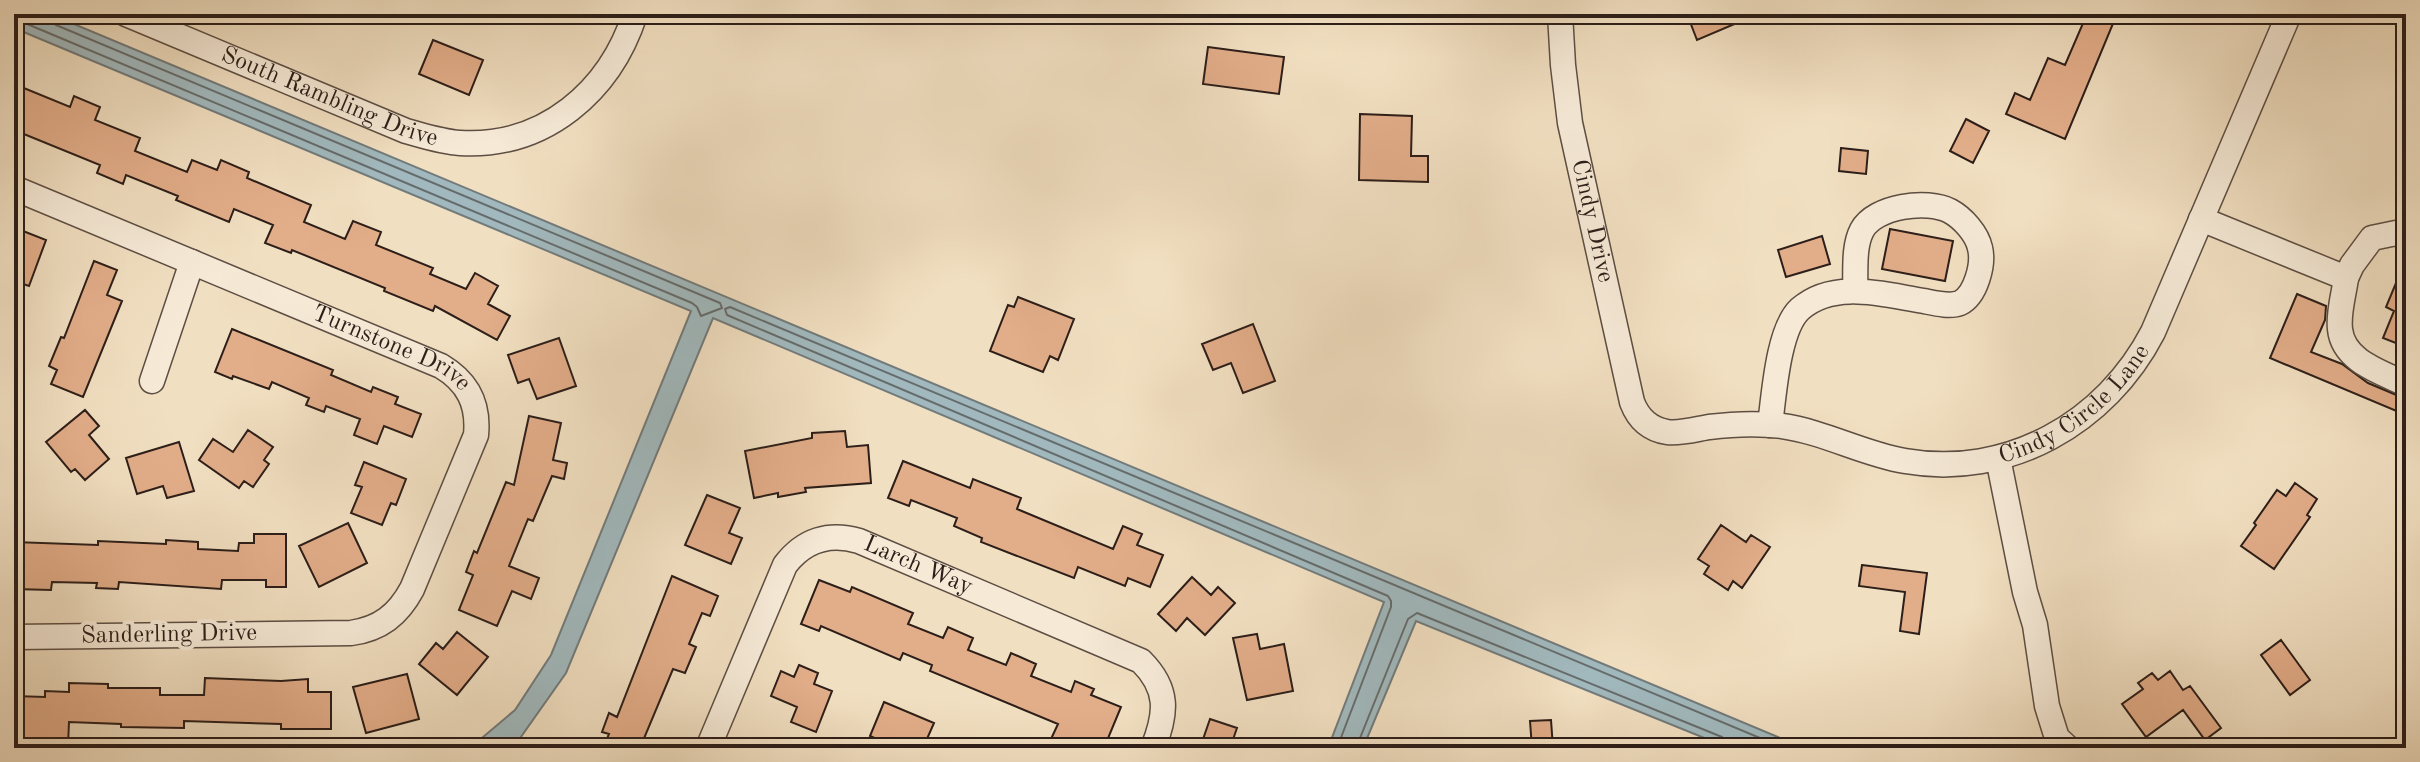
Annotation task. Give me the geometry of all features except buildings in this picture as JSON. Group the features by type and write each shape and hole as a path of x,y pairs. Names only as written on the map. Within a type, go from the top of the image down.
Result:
{"street":[{"name":"South Rambling Drive","path":"126,14 406,131 459,143 500,140 539,128 574,107 601,80 617,58 635,14"},
{"name":"Cindy Drive","path":"1560,14 1563,65 1578,165 1632,402 1646,424"},
{"name":"Cindy Circle Lane","path":"1646,424 1668,432 1731,424 1770,425 1821,434 1875,454 1938,464 1998,458 2031,447 2070,427 2118,386 2153,332 2289,14"},
{"name":"Turnstone Drive","path":"14,188 441,366 462,382 471,394 476,407 476,435 406,600 388,620 376,626 351,633 324,633"},
{"path":"1770,425 1785,337 1801,307 1834,293 1855,290 1932,303 1961,302 1970,293 1977,278 1981,262 1980,247 1973,232 1949,210 1911,207 1883,211 1874,216 1860,233 1855,290"},
{"path":"2201,219 2346,278"},
{"path":"2406,237 2396,233 2372,238 2346,278 2339,327 2343,345 2366,366 2406,384"},
{"path":"152,381 192,262"},
{"path":"1998,458 2025,592 2035,625 2047,706 2057,738 2068,748"},
{"name":"Larch Way","path":"717,745 785,565 805,545 831,537 845,537 1141,661 1158,683 1163,696 1164,718 1153,748"},
{"name":"Sanderling Drive","path":"14,637 324,633"}],"water":[{"path":"14,14 50,14 1804,748 1729,748 1416,621 1363,748 1328,748 1384,602 713,318 566,673 510,748 470,748 515,710 551,655 691,311 14,28"}]}
